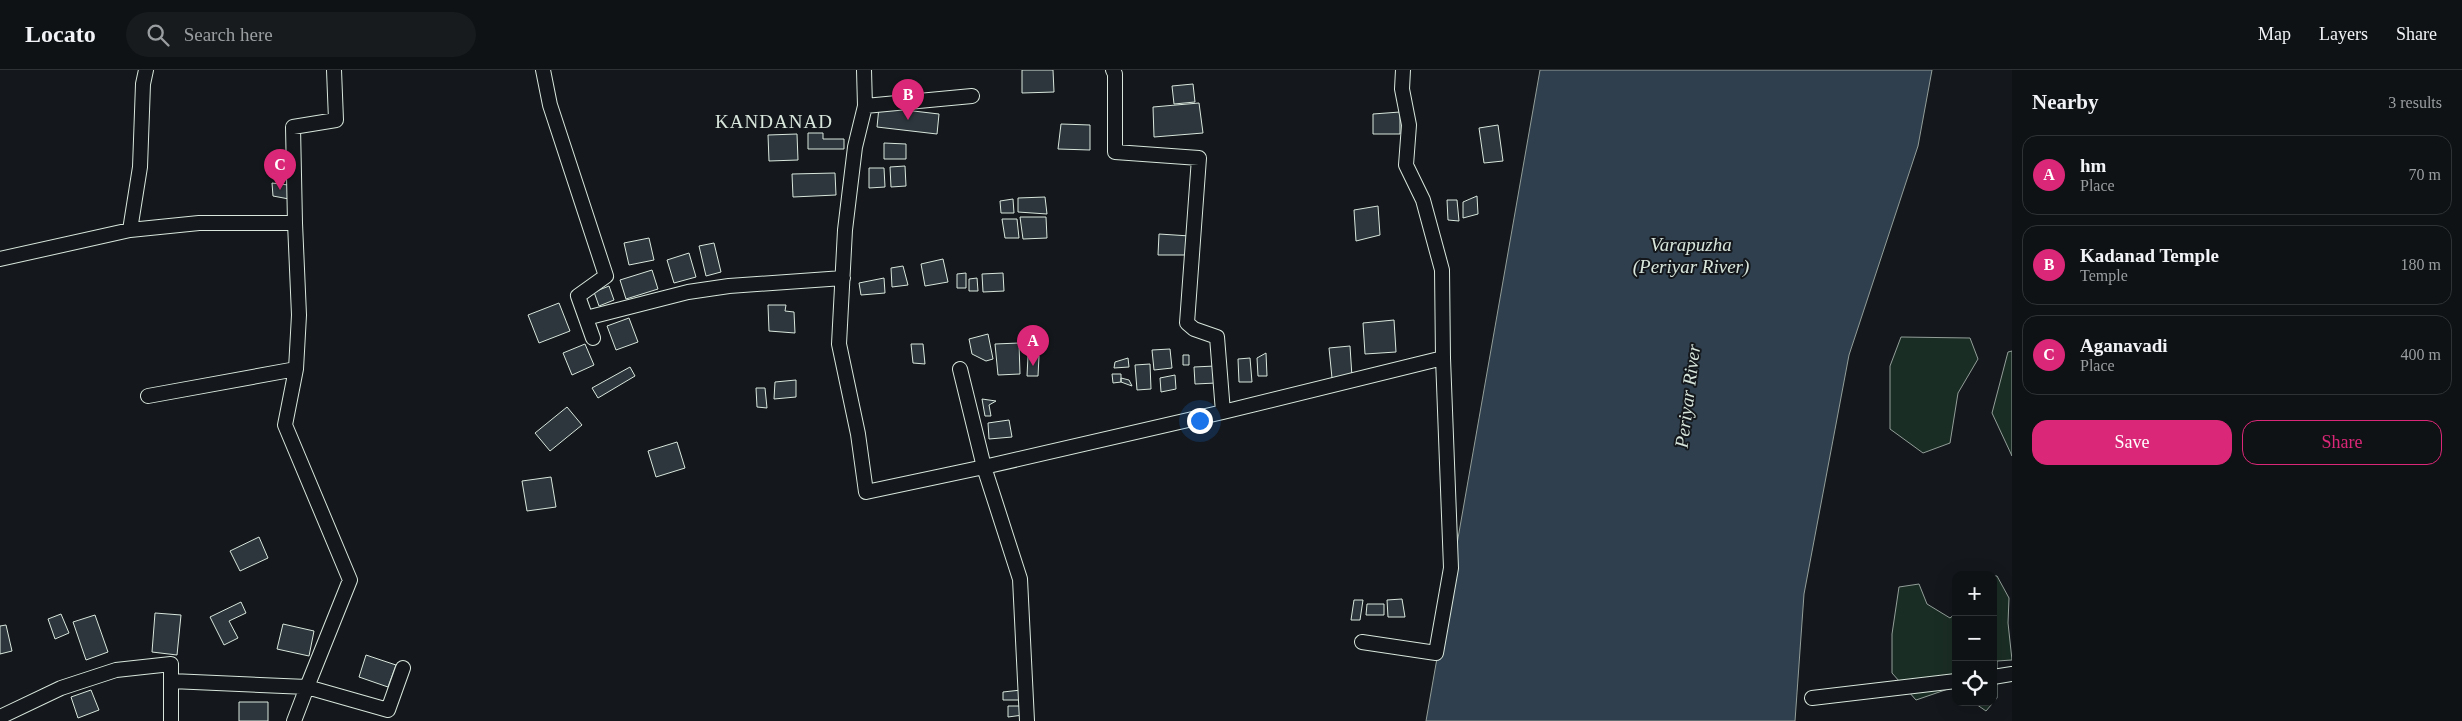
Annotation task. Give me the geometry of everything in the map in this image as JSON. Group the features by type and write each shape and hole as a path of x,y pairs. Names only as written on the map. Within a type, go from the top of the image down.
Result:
{"street":[{"path":"130,230 140,167 143,84 146,70"},
{"path":"294,721 350,580 285,425 296,369 299,315 293,127 336,120 334,70"},
{"path":"543,70 550,105 606,276 578,296 593,338"},
{"path":"864,70 865,106 854,146 838,344 858,434 866,492 1224,412 1443,358"},
{"path":"1113,70 1115,74 1115,152 1200,158 1186,323 1194,329 1217,337 1224,412"},
{"path":"1362,642 1436,653 1451,568 1443,358 1442,270 1423,200 1406,165 1409,125 1402,89 1403,70"},
{"path":"865,106 972,96"},
{"path":"0,259 130,230 199,223 295,223"},
{"path":"586,318 688,292 729,286 843,278"},
{"path":"148,396 296,369"},
{"path":"960,369 984,467 1020,579 1027,721"},
{"path":"0,717 61,688 116,670 170,664 171,721"},
{"path":"171,682 307,687 388,710 403,668"},
{"path":"1997,676 2012,674"},
{"path":"1812,698 1952,681"}],"green space":[{"path":"1901,337 1970,338 1978,359 1958,393 1950,443 1923,453 1890,429 1890,366"},
{"path":"2012,351 2012,456 1992,413 2008,352"},
{"path":"1997,576 2009,598 2008,623 2012,660 1997,661"},
{"path":"1919,584 1927,604 1950,618 1952,616 1952,689 1916,700 1892,673 1892,634 1899,587"},
{"path":"1979,706 1990,706 1986,711"}],"water":[{"name":"Varapuzha (Periyar River)","path":"1540,70 1932,70 1918,146 1849,355 1804,594 1795,721 1426,721"}],"building":[{"path":"1022,70 1053,70 1054,92 1022,93"},
{"path":"1193,84 1195,102 1174,104 1172,86"},
{"path":"1199,103 1203,133 1154,137 1153,107"},
{"path":"879,107 939,114 937,134 877,127"},
{"path":"1400,112 1400,134 1373,134 1373,114"},
{"path":"1061,124 1090,125 1090,150 1058,149"},
{"path":"1498,125 1503,161 1484,163 1479,128"},
{"path":"808,133 823,133 823,139 844,139 844,149 808,149"},
{"path":"797,134 798,160 769,161 768,135"},
{"path":"884,143 906,144 906,159 884,159"},
{"path":"905,166 906,186 891,187 890,167"},
{"path":"869,168 884,168 885,187 869,188"},
{"path":"835,173 836,195 793,197 792,174"},
{"path":"272,183 288,185 289,199 273,196"},
{"path":"1477,196 1478,214 1463,218 1463,202"},
{"path":"1045,197 1047,214 1018,212 1018,198"},
{"path":"1013,199 1014,213 1001,213 1000,201"},
{"path":"1447,200 1457,200 1459,221 1448,220"},
{"path":"1378,206 1380,235 1356,241 1354,210"},
{"path":"1020,217 1046,217 1047,238 1023,239"},
{"path":"1002,219 1017,219 1019,238 1005,238"},
{"path":"1159,234 1190,236 1190,255 1158,255"},
{"path":"649,238 654,260 629,265 624,243"},
{"path":"714,243 721,272 706,276 699,246"},
{"path":"689,253 696,277 674,283 667,260"},
{"path":"943,259 948,282 925,286 921,264"},
{"path":"903,266 908,285 892,287 891,268"},
{"path":"652,270 658,289 626,299 620,280"},
{"path":"966,273 966,288 957,288 957,274"},
{"path":"1003,273 1004,291 983,292 982,274"},
{"path":"884,278 885,293 861,295 859,283"},
{"path":"977,278 978,291 969,291 969,279"},
{"path":"609,286 614,300 599,306 594,292"},
{"path":"559,303 570,331 539,343 528,315"},
{"path":"768,305 786,305 785,311 794,312 795,333 769,331"},
{"path":"629,318 638,342 616,350 607,326"},
{"path":"1394,320 1396,352 1365,354 1363,323"},
{"path":"988,334 993,359 986,361 972,354 969,339"},
{"path":"1019,343 1020,374 998,375 995,344"},
{"path":"585,344 594,365 572,375 563,353"},
{"path":"911,344 923,344 925,364 913,363"},
{"path":"1350,346 1352,377 1332,378 1329,348"},
{"path":"1170,349 1172,368 1154,370 1152,350"},
{"path":"1266,353 1267,376 1258,376 1257,358"},
{"path":"1183,355 1189,355 1189,365 1183,365"},
{"path":"1028,356 1039,356 1038,376 1027,376"},
{"path":"1128,358 1129,367 1114,368 1115,362"},
{"path":"1250,358 1252,382 1239,382 1238,359"},
{"path":"1150,364 1151,389 1137,390 1135,365"},
{"path":"1215,366 1216,383 1195,384 1194,367"},
{"path":"630,367 635,376 598,398 592,388"},
{"path":"1112,374 1121,374 1121,382 1113,383"},
{"path":"1175,375 1176,389 1161,392 1160,378"},
{"path":"1121,378 1129,380 1132,386 1121,382"},
{"path":"796,380 796,397 774,399 775,382"},
{"path":"756,388 765,388 767,408 757,407"},
{"path":"982,399 996,401 989,405 991,416 985,416"},
{"path":"567,407 582,425 550,451 535,433"},
{"path":"1009,420 1012,437 989,439 988,423"},
{"path":"677,442 685,468 656,477 648,451"},
{"path":"551,477 556,507 527,511 522,481"},
{"path":"259,537 268,558 240,571 230,551"},
{"path":"1402,599 1405,617 1388,617 1387,600"},
{"path":"1354,600 1363,600 1360,620 1351,620"},
{"path":"241,602 246,613 229,621 238,638 224,645 210,617"},
{"path":"1367,604 1384,604 1384,615 1366,615"},
{"path":"155,613 181,615 177,655 152,652"},
{"path":"61,614 69,633 55,639 48,619"},
{"path":"95,615 108,652 86,660 73,622"},
{"path":"283,624 314,631 309,656 277,649"},
{"path":"6,625 12,651 0,654 0,626"},
{"path":"366,655 396,665 388,687 359,677"},
{"path":"91,690 99,710 78,718 71,697"},
{"path":"1021,690 1023,700 1003,700 1003,692"},
{"path":"239,702 268,702 268,721 239,721"},
{"path":"1008,706 1022,706 1023,715 1008,717"}],"place":[{"name":"Kadanad Temple","path":"908,120"},
{"name":"Aganavadi","path":"280,190"},
{"name":"hm","path":"1033,366"}],"district":[{"name":"KANDANAD","path":"774,121"}],"water label":[{"name":"Periyar River","path":"1687,396"}]}
